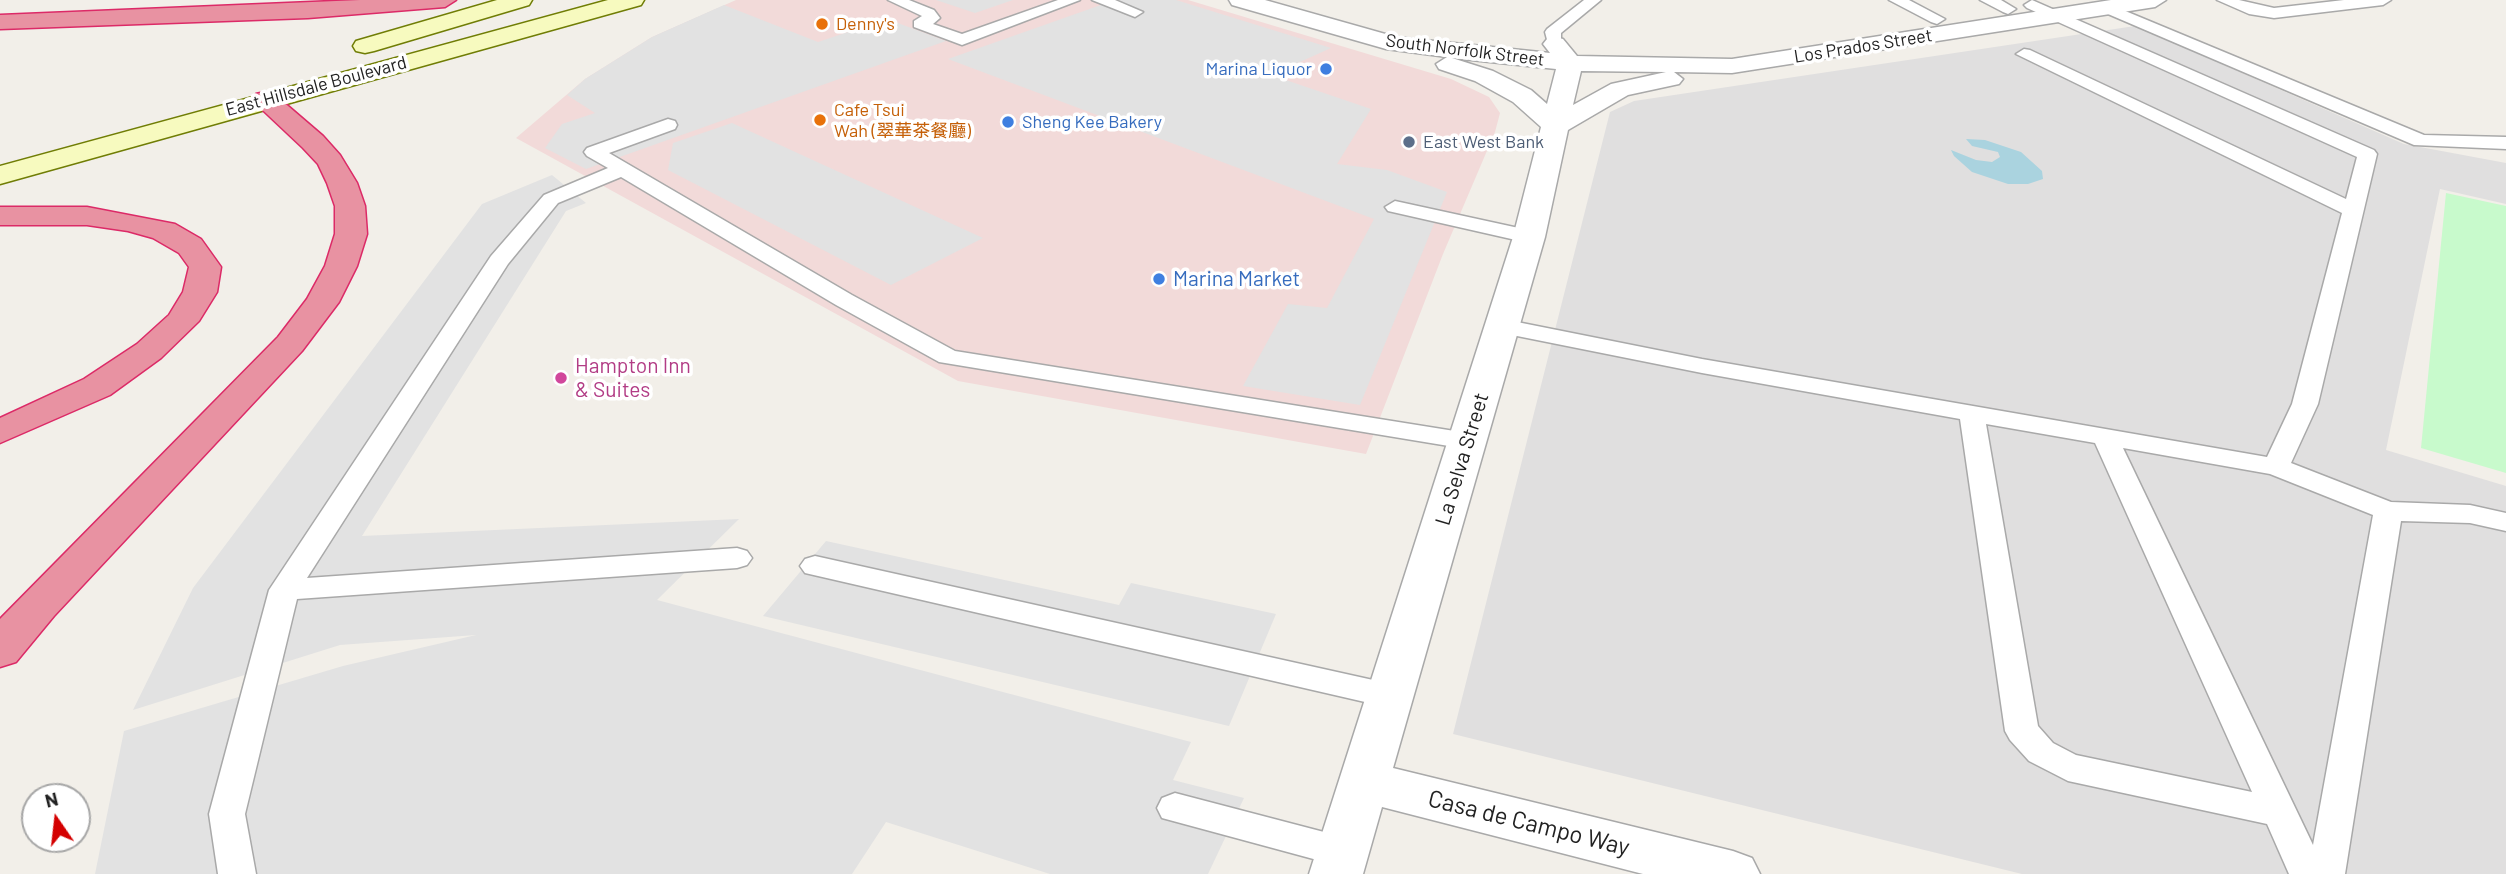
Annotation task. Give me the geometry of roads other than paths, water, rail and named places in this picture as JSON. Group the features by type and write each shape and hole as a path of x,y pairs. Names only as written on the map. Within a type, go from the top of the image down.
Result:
{"highway":[{"path":"0,22 308,11 445,0"},
{"path":"0,650 38,604 290,344 322,302 341,266 351,234 350,206 342,183 330,161 313,142 252,92"},
{"path":"0,216 88,216 129,222 164,231 190,246 205,267 200,292 183,321 149,351 97,387 0,432"}],"main road":[{"name":"East Hillsdale Boulevard","path":"339,54 521,0"},
{"name":"East Hillsdale Boulevard","path":"0,151 633,0"},
{"name":"East Hillsdale Boulevard","path":"0,175 252,92"}],"street":[{"name":"South Norfolk Street","path":"1240,0 1394,44 1563,54"},
{"name":"Los Prados Street","path":"1563,54 1713,47 1809,37 1937,19 1998,4 2106,8 2155,0"},
{"name":"Los Prados Street","path":"1563,54 1732,66 2062,8"},
{"name":"South Norfolk Street","path":"1413,23 1563,54"},
{"path":"1394,44 1484,76 1521,96 1556,126 1620,89 1732,66"},
{"name":"La Selva Street","path":"1339,863 1529,237 1556,126 1563,54"},
{"name":"Casa de Campo Way","path":"1365,782 1734,874"}],"lane":[{"path":"897,0 928,13 932,18 920,24 962,40 1072,0"},
{"path":"1100,0 1135,12"},
{"path":"1563,54 1553,32 1593,0"},
{"path":"1898,0 1937,19"},
{"path":"2225,0 2254,11 2274,13 2383,0"},
{"path":"1004,8 1029,16"},
{"path":"2062,8 2367,154 2305,404 2276,467"},
{"path":"2106,8 2421,141 2506,144"},
{"path":"2024,54 2353,210"},
{"path":"668,125 594,152 844,300 948,356 1467,441"},
{"path":"237,874 227,814 284,590 499,261 551,199 625,168"},
{"path":"1395,207 1529,237"},
{"path":"1502,326 1702,366 2276,467 2388,511 2470,514 2506,522"},
{"path":"1972,415 2022,732 2041,752 2068,768 2279,812"},
{"path":"2105,437 2308,874"},
{"path":"2326,874 2388,511"},
{"path":"284,590 737,558"},
{"path":"815,566 1391,696"},
{"path":"1175,808 1339,863"}],"water":[{"path":"1966,139 1985,140 2021,152 2042,171 2043,179 2028,184 2008,184 1972,172 1951,150 1976,160 1992,162 2000,157 1998,152 1972,146"}],"place":[{"name":"Denny's","path":"822,24"},
{"name":"Marina Liquor","path":"1326,69"},
{"name":"Cafe Tsui Wah (翠華茶餐廳)","path":"820,120"},
{"name":"Sheng Kee Bakery","path":"1008,122"},
{"name":"East West Bank","path":"1409,142"},
{"name":"Marina Market","path":"1159,279"},
{"name":"Hampton Inn & Suites","path":"561,378"}]}
